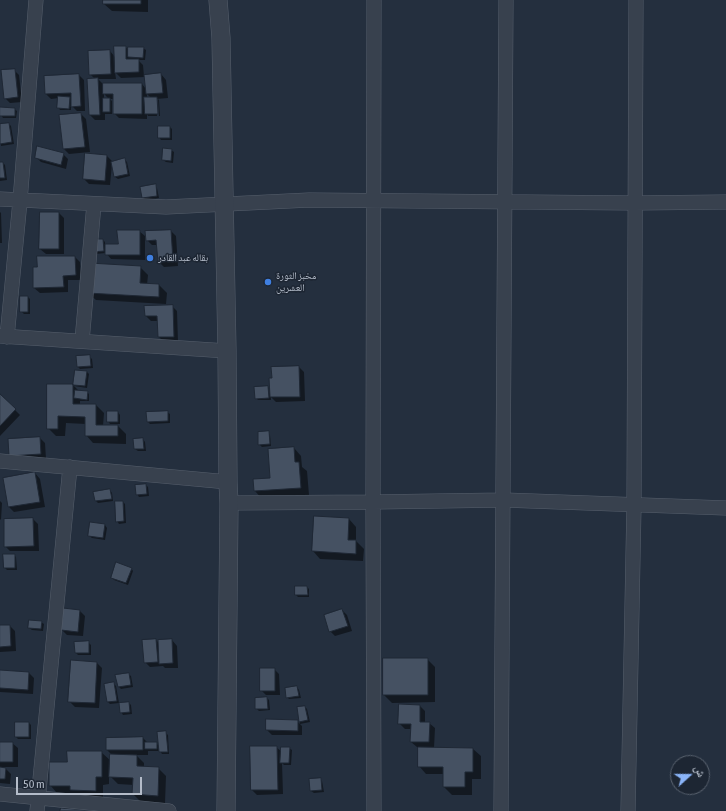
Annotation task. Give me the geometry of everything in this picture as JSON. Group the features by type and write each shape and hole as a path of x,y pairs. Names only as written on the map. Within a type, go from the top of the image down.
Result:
{"street":[{"path":"36,0 20,200 4,336 228,351"},
{"path":"218,0 221,38 228,351 229,503 226,811"},
{"path":"374,0 372,502 374,811"},
{"path":"501,811 506,0"},
{"path":"628,811 634,505 636,0"},
{"path":"0,199 166,207 309,200 634,203 726,202"},
{"path":"82,342 94,204"},
{"path":"0,461 228,482"},
{"path":"37,804 70,467"},
{"path":"229,503 504,500 726,508"},
{"path":"0,794 37,804 169,811"}],"building":[{"path":"103,0 141,0 141,4 103,4"},
{"path":"114,46 126,46 126,59 139,59 139,72 115,73"},
{"path":"128,47 144,47 143,58 128,57"},
{"path":"110,50 111,74 89,75 88,51"},
{"path":"15,69 18,97 4,99 1,70"},
{"path":"161,73 163,93 146,94 144,75"},
{"path":"79,74 81,106 71,107 71,93 45,94 44,76"},
{"path":"98,78 100,115 89,115 87,79"},
{"path":"103,83 142,83 142,114 113,114 113,94 103,94"},
{"path":"58,96 70,97 69,109 57,108"},
{"path":"144,97 157,97 158,114 145,114"},
{"path":"103,98 110,98 110,112 103,112"},
{"path":"0,107 15,108 15,116 0,116"},
{"path":"81,113 85,147 63,149 59,115"},
{"path":"9,123 12,142 0,144 0,124"},
{"path":"158,126 170,126 170,138 158,138"},
{"path":"37,146 64,153 61,165 35,158"},
{"path":"163,148 172,149 171,161 162,160"},
{"path":"85,153 107,155 105,181 83,179"},
{"path":"125,158 128,174 114,177 111,162"},
{"path":"0,162 3,162 5,178 0,178"},
{"path":"156,184 157,196 142,198 140,187"},
{"path":"40,212 59,212 59,249 39,249"},
{"path":"117,230 140,230 140,255 105,255 105,244 118,244"},
{"path":"171,230 173,261 158,262 156,240 146,241 145,231"},
{"path":"91,239 103,239 104,251 92,252"},
{"path":"37,256 75,256 76,275 63,276 64,287 33,288 33,267 37,267"},
{"path":"89,263 141,266 140,283 159,284 159,297 87,293"},
{"path":"20,296 28,296 28,312 20,312"},
{"path":"173,305 174,337 158,337 157,316 145,316 144,306"},
{"path":"90,355 91,366 77,367 76,356"},
{"path":"299,366 300,397 270,397 269,378 272,378 271,367"},
{"path":"75,370 87,371 85,386 73,385"},
{"path":"47,384 73,384 73,404 96,404 96,425 118,425 118,436 85,436 85,417 58,416 58,429 47,429"},
{"path":"268,386 269,398 255,399 254,387"},
{"path":"75,390 88,391 87,400 74,398"},
{"path":"0,394 16,409 0,426"},
{"path":"107,411 118,411 118,422 107,422"},
{"path":"168,411 168,421 147,422 146,412"},
{"path":"269,431 270,444 258,445 258,432"},
{"path":"40,437 41,454 9,456 8,439"},
{"path":"143,438 144,449 134,449 133,439"},
{"path":"294,447 295,462 299,462 301,488 254,491 253,479 270,478 268,449"},
{"path":"35,472 40,502 8,507 3,478"},
{"path":"146,484 147,494 136,495 135,485"},
{"path":"110,489 112,499 95,501 93,492"},
{"path":"115,501 123,501 124,521 116,522"},
{"path":"314,516 349,518 348,540 356,540 356,554 312,551"},
{"path":"33,518 34,546 4,547 4,519"},
{"path":"90,522 105,524 103,538 88,536"},
{"path":"3,554 15,554 15,568 4,568"},
{"path":"116,562 132,568 126,583 111,578"},
{"path":"295,586 307,586 308,595 295,595"},
{"path":"63,608 80,610 78,632 61,630"},
{"path":"342,609 348,626 329,632 324,615"},
{"path":"29,620 42,621 41,629 28,628"},
{"path":"0,625 10,625 11,646 0,647"},
{"path":"156,639 158,662 144,663 142,640"},
{"path":"172,639 173,663 159,664 158,640"},
{"path":"89,641 89,653 75,653 74,642"},
{"path":"383,658 428,658 428,695 383,695"},
{"path":"71,660 97,662 95,703 68,702"},
{"path":"260,668 275,668 275,691 260,691"},
{"path":"0,670 29,672 28,690 0,688"},
{"path":"129,673 131,685 118,687 115,675"},
{"path":"114,682 117,701 107,702 104,684"},
{"path":"297,686 299,696 286,698 285,688"},
{"path":"267,697 268,709 255,709 255,698"},
{"path":"129,702 130,712 120,713 119,703"},
{"path":"399,704 420,705 420,722 430,722 429,742 410,742 411,724 398,724"},
{"path":"305,706 308,720 299,722 297,707"},
{"path":"266,719 298,720 298,731 266,730"},
{"path":"15,722 29,722 29,737 15,737"},
{"path":"166,731 168,752 159,752 157,732"},
{"path":"143,737 143,750 106,750 106,738"},
{"path":"0,742 13,742 13,762 0,762"},
{"path":"145,742 157,742 157,749 145,749"},
{"path":"250,746 277,746 278,790 251,790"},
{"path":"281,747 290,747 289,763 280,763"},
{"path":"418,747 473,748 473,772 465,772 465,787 443,787 443,767 418,767"},
{"path":"67,751 102,751 102,777 96,777 96,791 70,790 70,786 49,786 49,762 67,762"},
{"path":"110,754 137,755 137,766 159,767 158,796 132,794 133,778 109,777"},
{"path":"0,767 6,768 5,779 0,779"},
{"path":"321,778 322,790 310,791 309,779"},
{"path":"61,808 100,811 60,811"}],"place":[{"name":"بقاله عبد القادر","path":"150,258"},
{"name":"مخبز الثورة العشرين","path":"268,282"}]}
